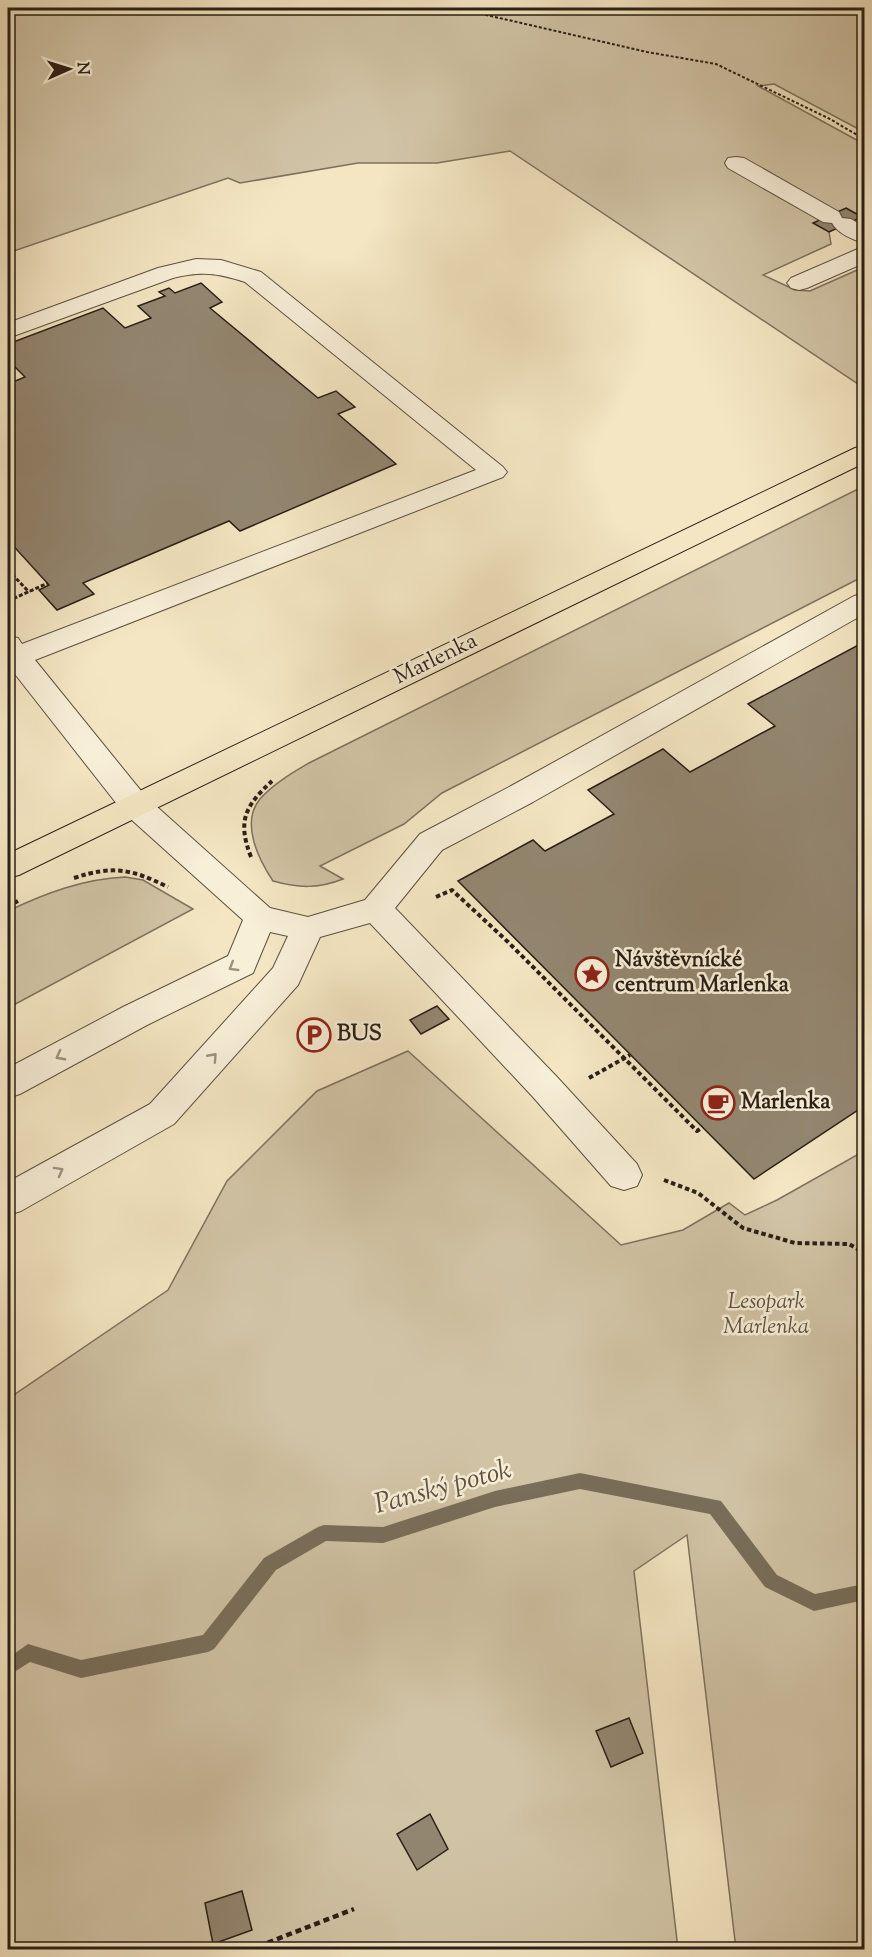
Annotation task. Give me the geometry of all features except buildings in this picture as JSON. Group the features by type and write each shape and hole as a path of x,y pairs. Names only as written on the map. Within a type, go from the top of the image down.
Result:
{"main road":[{"name":"Marlenka","path":"8,867 864,453"}],"lane":[{"path":"736,163 864,236"},
{"path":"799,284 860,255 864,256"},
{"path":"8,331 166,273 196,266 237,271 253,277 494,472 11,654 135,805 260,917 308,929 376,909 431,842 522,794 864,602"},
{"path":"376,909 529,1070 624,1175"},
{"path":"8,1083 135,1016 241,964 260,917"},
{"path":"8,1200 162,1114 286,976 308,929"}],"path":[{"path":"456,8 647,52 716,64 830,119 864,139"},
{"path":"8,570 28,592"},
{"path":"8,601 48,583"},
{"path":"72,879 88,873 111,871 141,874 191,901 223,885"},
{"path":"8,906 26,897"},
{"path":"596,1074 630,1055"},
{"path":"624,1175 670,1181 698,1193 743,1228 767,1236 795,1243 849,1244 864,1253"},
{"path":"249,1950 354,1909"}],"green space":[{"path":"8,8 864,8 864,132 774,84 758,86 864,144 864,230 848,221 829,232 831,244 763,275 795,290 810,291 864,267 864,388 510,151 437,163 358,163 240,183 228,178 8,253"},
{"path":"864,486 864,576 442,793 404,824 320,866 343,879 325,885 308,886 273,881 257,852 252,819 254,809 260,799 283,779 309,763"},
{"path":"125,877 143,880 193,909 8,1008 8,911 65,888 109,878"},
{"name":"Lesopark Marlenka","path":"408,1051 621,1245 683,1230 729,1203 745,1215 777,1200 864,1151 864,1949 736,1949 687,1535 634,1571 678,1949 8,1950 8,1399 168,1290 227,1181 317,1091"}],"waterway":[{"name":"Panský potok","path":"8,1668 28,1653 81,1669 208,1643 270,1564 324,1533 383,1535 495,1499 580,1481 715,1507 771,1581 814,1603 864,1592"}],"place":[{"name":"Návštěvnícké centrum Marlenka","path":"592,974"},
{"name":"BUS","path":"314,1035"},
{"name":"Marlenka","path":"718,1103"}]}
